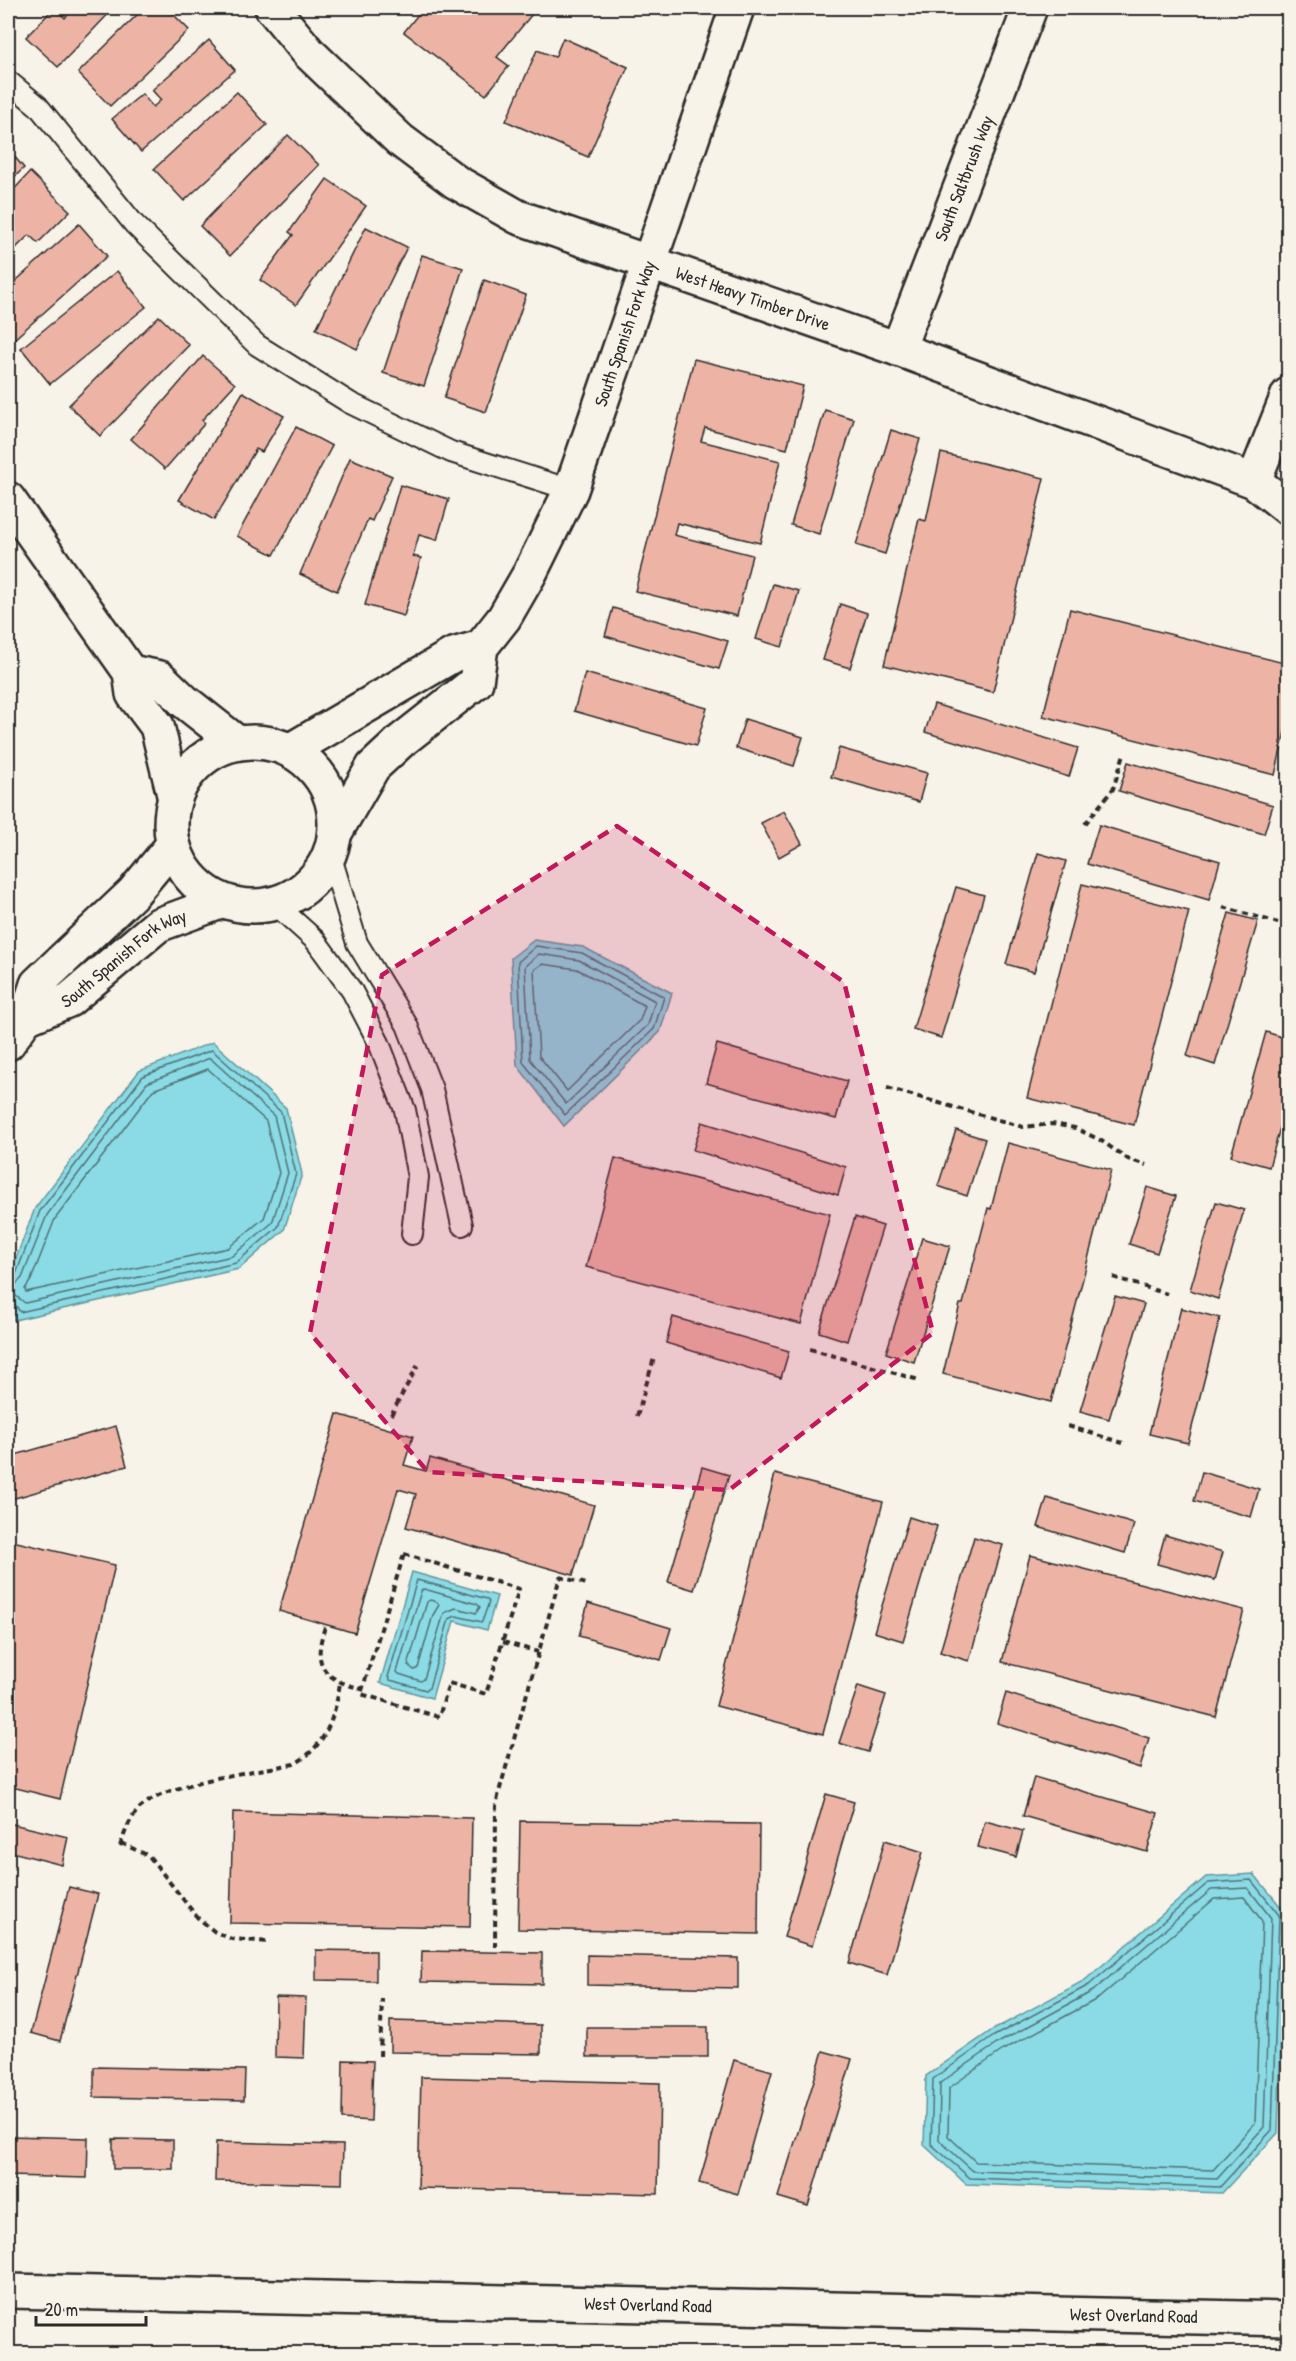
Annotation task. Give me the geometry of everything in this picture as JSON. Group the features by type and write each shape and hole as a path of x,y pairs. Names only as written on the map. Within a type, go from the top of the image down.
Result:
{"street":[{"name":"West Heavy Timber Drive","path":"272,8 309,53 400,140 456,182 519,218 898,349 1254,481 1288,508"},
{"name":"South Spanish Fork Way","path":"481,647 504,618 530,573 571,490 736,8"},
{"name":"South Saltbrush Way","path":"898,349 1030,8"},
{"path":"1254,481 1288,395"},
{"path":"8,499 130,672 133,694 157,726 174,795"},
{"path":"291,750 453,655 481,647 476,682 401,741 374,767 316,877 297,893 274,903 249,907 223,901 201,889 183,869 172,846 169,820 174,795 188,771 209,753 236,742 264,741 291,750 310,764 325,783 334,806 333,842"},
{"path":"130,672 160,678 184,701 236,742"},
{"name":"South Spanish Fork Way","path":"17,1030 37,984 133,893 172,846"},
{"name":"South Spanish Fork Way","path":"17,1030 69,1000 158,925 223,901"},
{"name":"West Overland Road","path":"8,2291 1288,2319"}],"lane":[{"path":"8,81 38,106 134,224 257,345 350,403 451,452 571,490"},
{"path":"333,842 357,943 407,1025 432,1089 462,1225"},
{"path":"274,903 315,940 352,991 379,1043 405,1110 418,1177 412,1234"}],"path":[{"path":"1085,824 1113,789 1124,754"},
{"path":"1223,907 1278,923"},
{"path":"887,1088 1023,1127 1053,1124 1075,1128 1100,1140 1128,1159 1146,1165"},
{"path":"1113,1276 1167,1294"},
{"path":"810,1349 919,1380"},
{"path":"636,1416 654,1358"},
{"path":"392,1415 418,1365"},
{"path":"1068,1426 1123,1443"},
{"path":"404,1554 519,1589 486,1694 449,1683 439,1717 361,1694 363,1689 404,1554"},
{"path":"495,1947 496,1806 560,1577 587,1584"},
{"path":"325,1628 318,1655 322,1666 330,1677 340,1683 363,1689"},
{"path":"502,1642 538,1652"},
{"path":"270,1942 232,1939 215,1932 197,1917 149,1856 120,1844 129,1822 140,1808 158,1797 183,1787 294,1764 306,1758 325,1736 332,1721 340,1683"},
{"path":"380,2056 382,1999"}],"highlighted area":[{"path":"617,826 844,982 933,1333 729,1490 428,1472 310,1333 382,975"}],"water":[{"path":"534,940 583,947 672,993 660,1032 564,1126 517,1065 511,958"},
{"path":"213,1042 286,1108 302,1174 284,1230 239,1269 14,1320 8,1298 8,1279 35,1208 139,1071"},
{"path":"412,1572 497,1596 487,1630 454,1621 432,1698 380,1683"},
{"path":"1254,1874 1285,1912 1278,2133 1222,2193 966,2184 924,2145 926,2076 991,2031 1085,1980 1206,1877"}],"building":[{"path":"54,8 65,18 72,10 70,8 114,8 58,67 26,37"},
{"path":"144,8 167,8 189,30 110,106 78,73"},
{"path":"423,8 537,8 497,57 509,66 486,95 404,32"},
{"path":"563,38 628,67 588,157 506,121 537,50 555,57"},
{"path":"209,40 235,70 141,152 112,119 142,94 153,107 161,100 152,90"},
{"path":"237,92 267,125 184,201 154,169"},
{"path":"288,135 319,165 230,256 200,226"},
{"path":"8,149 24,168 8,183"},
{"path":"30,172 70,211 38,243 29,235 8,256 8,196"},
{"path":"327,179 366,206 296,305 260,280 293,235 289,232"},
{"path":"79,224 107,256 12,341 8,337 8,288"},
{"path":"366,227 407,247 357,349 316,329"},
{"path":"422,255 463,268 424,386 383,373"},
{"path":"117,271 146,307 50,384 21,348"},
{"path":"484,280 526,295 486,412 444,398"},
{"path":"159,316 189,345 100,436 69,405"},
{"path":"203,356 235,384 202,420 205,423 165,469 131,439"},
{"path":"694,359 803,386 787,449 705,428 701,441 780,461 760,543 677,523 674,535 752,555 737,616 635,591"},
{"path":"243,392 284,416 262,452 256,449 214,520 179,500"},
{"path":"825,410 854,419 819,534 791,525"},
{"path":"296,427 332,446 274,555 237,536"},
{"path":"891,430 920,439 885,554 856,545"},
{"path":"941,453 1044,478 993,692 884,665 919,519 926,521"},
{"path":"350,458 392,476 372,521 368,519 337,591 300,574"},
{"path":"400,485 449,499 437,540 419,535 413,556 421,558 404,616 365,605"},
{"path":"773,584 799,591 782,647 756,639"},
{"path":"840,604 867,613 850,668 823,660"},
{"path":"613,608 728,641 719,669 605,636"},
{"path":"1070,609 1288,664 1288,720 1275,775 1043,716"},
{"path":"585,673 707,708 696,746 574,711"},
{"path":"934,704 1078,748 1069,777 925,732"},
{"path":"745,719 803,737 794,766 736,748"},
{"path":"839,748 927,773 919,802 831,777"},
{"path":"1128,762 1273,805 1264,834 1119,791"},
{"path":"784,811 802,844 779,857 761,823"},
{"path":"1099,825 1220,861 1209,900 1087,864"},
{"path":"1038,853 1066,861 1034,972 1006,964"},
{"path":"1082,884 1189,911 1134,1125 1027,1098"},
{"path":"956,887 984,895 941,1038 913,1029"},
{"path":"1229,913 1258,921 1215,1065 1187,1056"},
{"path":"1266,1032 1288,1039 1288,1099 1269,1167 1231,1156"},
{"path":"717,1044 847,1081 836,1119 706,1083"},
{"path":"702,1122 846,1167 838,1195 693,1150"},
{"path":"956,1130 985,1139 967,1196 938,1186"},
{"path":"1008,1143 1111,1170 1051,1402 943,1374 960,1304 963,1304"},
{"path":"615,1158 830,1214 801,1324 586,1267"},
{"path":"1147,1187 1176,1196 1157,1253 1129,1244"},
{"path":"1216,1202 1244,1210 1218,1299 1190,1290"},
{"path":"855,1217 883,1226 847,1341 819,1332"},
{"path":"922,1238 950,1246 914,1362 886,1353"},
{"path":"1115,1296 1144,1304 1109,1419 1080,1411"},
{"path":"1181,1308 1220,1318 1188,1443 1149,1434"},
{"path":"673,1317 789,1351 781,1378 666,1343"},
{"path":"337,1414 413,1436 404,1465 426,1471 430,1458 594,1505 573,1575 406,1527 416,1494 398,1489 355,1633 279,1611"},
{"path":"116,1426 127,1466 8,1500 8,1457"},
{"path":"702,1467 729,1475 694,1590 668,1582"},
{"path":"1202,1472 1259,1489 1251,1517 1194,1501"},
{"path":"775,1474 883,1502 823,1734 716,1706"},
{"path":"1047,1498 1134,1524 1125,1553 1038,1527"},
{"path":"909,1517 937,1526 903,1641 874,1632"},
{"path":"1165,1535 1223,1552 1215,1580 1157,1564"},
{"path":"974,1537 1003,1545 969,1661 940,1652"},
{"path":"8,1540 115,1565 60,1799 8,1786"},
{"path":"1030,1555 1244,1610 1216,1717 1002,1662"},
{"path":"588,1603 671,1628 661,1660 579,1636"},
{"path":"858,1686 886,1695 868,1752 839,1743"},
{"path":"1006,1693 1149,1738 1140,1768 997,1723"},
{"path":"1034,1777 1158,1813 1147,1852 1023,1816"},
{"path":"826,1794 854,1802 812,1946 784,1937"},
{"path":"233,1812 472,1818 470,1927 230,1923"},
{"path":"520,1821 759,1824 758,1934 518,1929"},
{"path":"985,1821 1023,1831 1016,1857 978,1847"},
{"path":"8,1823 68,1837 62,1865 8,1851"},
{"path":"885,1840 923,1852 887,1975 849,1963"},
{"path":"69,1887 98,1894 60,2041 31,2033"},
{"path":"316,1950 376,1951 376,1981 316,1980"},
{"path":"422,1951 542,1953 542,1984 421,1982"},
{"path":"587,1955 738,1958 738,1988 587,1985"},
{"path":"276,1997 306,1998 304,2058 275,2057"},
{"path":"390,2021 541,2025 541,2054 390,2052"},
{"path":"587,2027 708,2027 708,2057 587,2057"},
{"path":"823,2051 852,2059 808,2206 778,2197"},
{"path":"343,2060 373,2061 371,2121 342,2119"},
{"path":"734,2060 772,2071 738,2194 699,2183"},
{"path":"94,2067 245,2070 244,2100 94,2097"},
{"path":"421,2077 660,2083 658,2194 418,2188"},
{"path":"8,2136 88,2138 87,2178 8,2176"},
{"path":"113,2139 173,2140 173,2169 113,2169"},
{"path":"216,2142 343,2145 342,2184 215,2181"}]}
